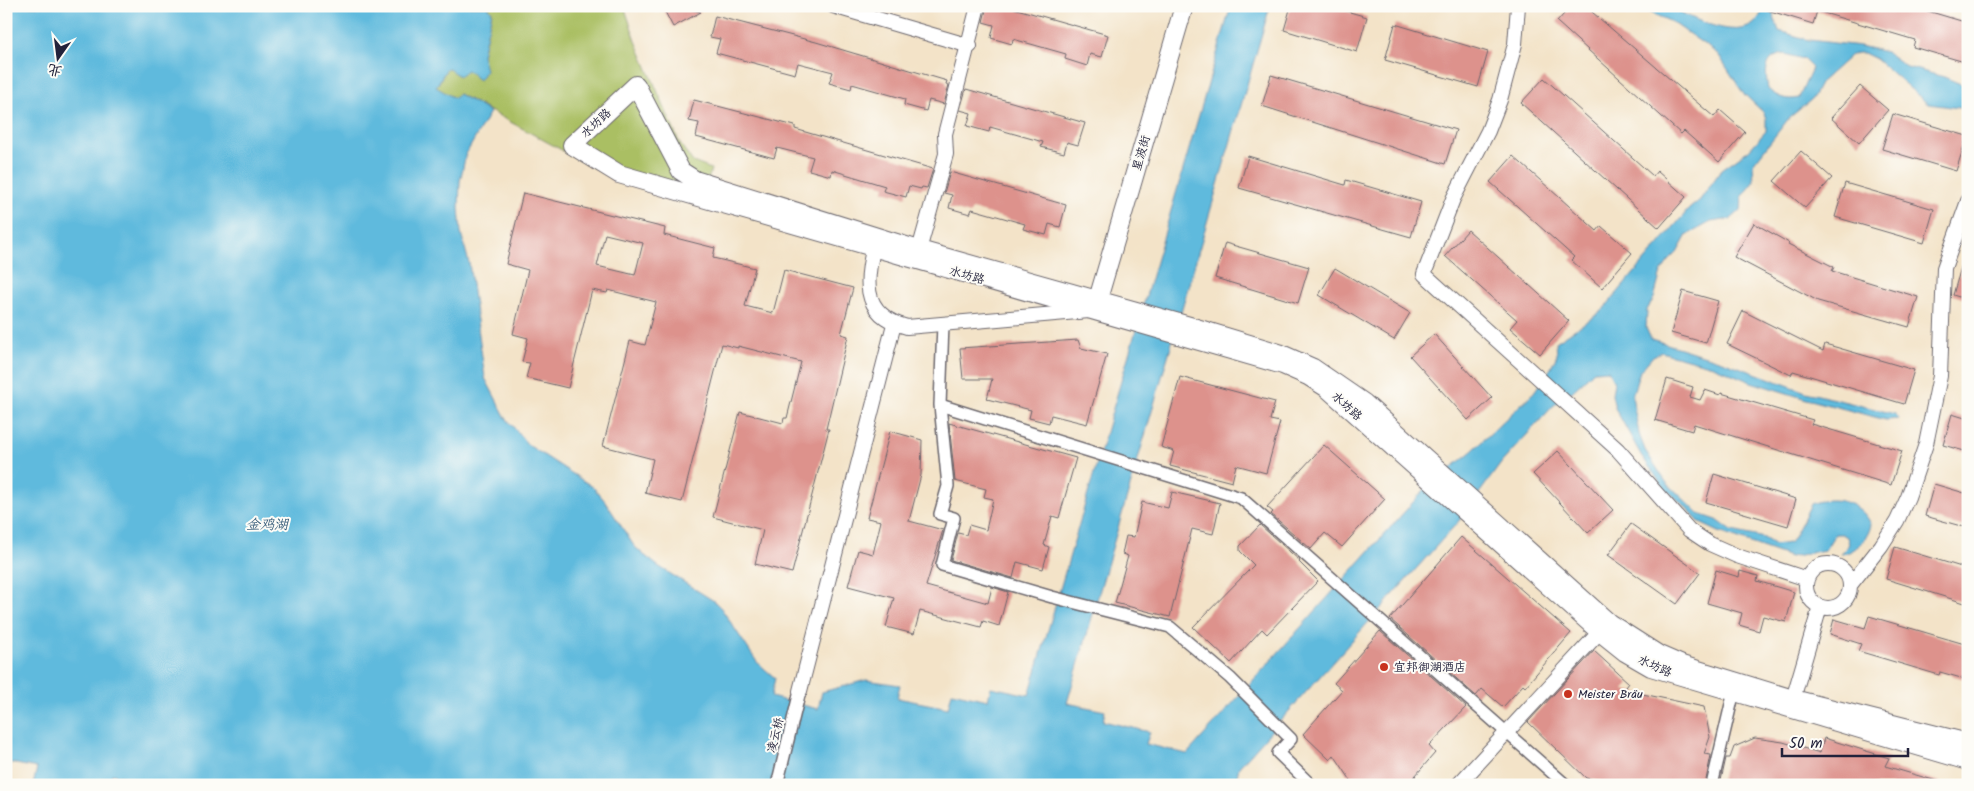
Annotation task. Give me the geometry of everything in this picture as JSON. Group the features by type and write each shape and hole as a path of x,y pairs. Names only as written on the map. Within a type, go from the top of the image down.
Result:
{"street":[{"path":"833,6 970,46"},
{"path":"919,250 946,154 945,134 970,46 978,6"},
{"name":"星波街","path":"1097,305 1184,6"},
{"path":"1518,6 1515,44 1500,100 1488,131 1453,199 1424,274 1618,450 1682,524 1698,536 1737,556 1807,579"},
{"name":"水坊路","path":"1097,305 875,242 619,174 572,146 636,85 681,171 685,175 875,242 919,250 1133,316 1278,353 1313,368 1364,403 1429,470 1604,627 1682,665 1735,688 1968,761"},
{"path":"1851,584 1844,571 1831,564 1816,568 1807,579 1808,596 1820,607 1832,609 1842,604 1849,595 1851,584 1881,546 1897,521 1908,497 1924,453 1933,418 1940,376 1944,268 1968,201"},
{"path":"875,242 867,278 869,292 882,317 894,324 907,327 943,324 1097,305"},
{"path":"800,691 894,324"},
{"path":"943,324 940,405 948,486 940,514 954,518 942,565 1052,597 1170,627 1230,678 1290,739 1278,754 1311,785"},
{"path":"940,405 1241,498 1566,785"},
{"path":"1793,699 1820,607"},
{"path":"1458,785 1604,627"},
{"path":"1712,785 1735,688"},
{"name":"水坊路","path":"1735,688 1793,699 1968,743"},
{"name":"凌云桥","path":"777,785 800,691"}],"green space":[{"path":"488,6 624,6 636,41 680,144 693,162 711,169 702,206 613,178 459,94 455,99 436,88 447,68 482,55 492,12"}],"water":[{"name":"金鸡湖","path":"6,6 488,6 492,12 482,55 486,70 479,80 467,70 459,76 447,68 436,87 454,98 459,94 490,112 466,154 460,181 459,208 461,233 469,263 485,378 506,418 528,445 593,487 605,501 634,546 658,566 714,601 721,608 757,662 775,678 771,697 818,709 822,692 866,680 900,685 897,698 948,708 952,692 988,700 991,687 1029,695 1231,6 1270,6 1067,703 1105,711 1103,721 1150,732 1146,744 1187,754 1424,490 1472,451 1534,392 1551,368 1557,355 1556,342 1601,312 1689,209 1700,200 1722,169 1749,150 1766,131 1766,118 1763,112 1743,93 1718,54 1672,22 1646,11 1641,6 1669,6 1716,27 1741,29 1751,26 1758,18 1763,6 1770,6 1779,31 1809,40 1860,46 1886,52 1907,67 1944,77 1968,87 1968,109 1928,104 1876,59 1864,53 1851,55 1821,82 1812,99 1789,118 1753,164 1754,181 1742,196 1741,210 1731,219 1711,222 1687,235 1677,253 1661,272 1654,298 1647,310 1646,328 1651,339 1725,362 1806,392 1895,414 1899,419 1886,420 1803,398 1751,382 1713,366 1661,352 1653,356 1640,371 1632,396 1639,434 1645,450 1666,482 1699,514 1717,520 1732,531 1764,538 1775,545 1788,543 1793,539 1811,504 1820,501 1837,500 1853,505 1866,516 1871,524 1864,539 1856,548 1841,554 1849,544 1847,537 1842,534 1835,534 1825,550 1790,557 1719,532 1700,523 1684,505 1664,488 1641,455 1615,408 1612,395 1614,382 1608,370 1594,371 1553,406 1502,462 1458,522 1239,767 1235,785 156,785 112,774 109,785 33,785 37,768 6,762","holes":["1785,54 1803,59 1812,68 1799,98 1782,98 1768,89 1766,77 1768,66 1773,58"]}],"building":[{"path":"662,6 678,6 701,12 673,27"},
{"path":"987,6 1006,6 1108,35 1102,57 1090,54 1087,66 1065,59 1066,54 1013,39 1012,44 991,38 994,25 983,22"},
{"path":"1291,6 1329,6 1367,17 1357,52 1284,30"},
{"path":"1571,6 1585,6 1714,117 1720,110 1745,132 1719,162 1684,131 1681,134 1557,22"},
{"path":"1768,6 1911,6 1968,23 1968,63 1913,47 1915,40 1817,11 1813,24 1767,10"},
{"path":"715,16 816,42 947,81 946,84 949,85 944,104 929,100 926,111 904,105 905,99 852,84 851,89 829,83 833,72 798,63 795,74 716,53 720,39 710,37"},
{"path":"1395,24 1488,52 1478,87 1385,60"},
{"path":"1271,75 1456,130 1445,164 1262,106"},
{"path":"1544,78 1653,176 1657,171 1686,197 1659,228 1521,103"},
{"path":"1860,86 1888,110 1859,143 1831,118"},
{"path":"966,89 1085,123 1078,145 1067,142 1064,153 1041,147 1043,142 990,127 989,132 967,126 971,113 960,110"},
{"path":"694,100 795,126 795,129 933,169 927,188 922,187 921,189 909,186 906,197 883,191 885,186 832,170 831,176 809,170 813,157 777,148 774,158 696,137 699,123 689,121"},
{"path":"1893,114 1967,136 1956,171 1882,149"},
{"path":"1801,151 1832,178 1805,208 1774,181"},
{"path":"1248,156 1345,185 1346,180 1421,202 1411,237 1239,188"},
{"path":"1513,156 1597,231 1601,226 1632,253 1602,288 1571,260 1574,257 1490,182"},
{"path":"950,172 1066,205 1060,227 1049,224 1046,235 1023,229 1025,224 972,209 970,214 949,208 952,195 944,193"},
{"path":"1845,183 1934,209 1924,243 1835,217"},
{"path":"523,193 665,228 664,235 715,248 713,258 755,268 745,306 773,313 784,270 853,288 841,334 848,336 826,429 829,429 792,573 755,564 763,530 713,517 740,412 783,423 784,418 787,418 801,362 738,346 738,348 722,344 682,502 645,493 653,459 603,446 630,341 645,345 656,302 608,290 607,293 592,290 568,388 526,378 530,363 522,362 528,338 513,334 528,270 506,264","holes":["605,234 643,243 635,275 597,266"]},
{"path":"1754,223 1788,244 1834,267 1832,271 1918,297 1909,327 1818,301 1734,257"},
{"path":"1468,230 1569,321 1540,354 1510,328 1517,320 1445,256"},
{"path":"1225,243 1309,267 1298,303 1215,278"},
{"path":"1964,257 1968,258 1968,300 1953,295"},
{"path":"1335,268 1410,313 1394,340 1319,295"},
{"path":"1683,291 1718,301 1706,343 1671,333"},
{"path":"1743,311 1823,351 1825,344 1914,370 1904,404 1793,371 1791,375 1727,344"},
{"path":"1434,334 1492,398 1468,420 1410,356"},
{"path":"1078,340 1081,348 1107,354 1087,424 1051,415 1049,423 1029,418 1031,410 987,399 992,379 963,379 960,348"},
{"path":"1180,377 1275,402 1270,420 1280,422 1266,473 1236,465 1232,482 1170,466 1174,451 1161,447"},
{"path":"1667,379 1693,387 1690,397 1700,400 1705,390 1720,395 1721,393 1813,420 1811,424 1902,451 1891,485 1694,424 1692,431 1655,420"},
{"path":"1952,414 1968,419 1968,452 1943,445"},
{"path":"949,423 1076,458 1059,518 1052,516 1044,545 1049,547 1043,569 1017,562 1013,578 951,560 958,533 966,535 969,525 986,530 993,499 984,497 986,489 955,481"},
{"path":"890,431 922,440 921,475 909,521 943,530 926,586 988,603 992,587 1008,592 999,626 983,621 981,627 920,611 914,634 886,627 894,598 848,586 858,550 873,554 881,521 867,518"},
{"path":"1324,445 1385,499 1342,547 1325,533 1311,549 1271,514 1273,512 1267,507"},
{"path":"1558,451 1613,510 1588,533 1533,474"},
{"path":"1714,474 1796,499 1788,526 1706,502"},
{"path":"1934,484 1968,494 1968,528 1925,516"},
{"path":"1172,492 1220,503 1213,534 1192,529 1170,617 1115,603 1128,556 1122,554 1126,536 1134,537 1142,502 1168,508"},
{"path":"1631,524 1700,573 1677,604 1608,555"},
{"path":"1260,525 1300,561 1318,581 1267,634 1262,629 1231,663 1193,627 1254,565 1240,551 1240,546"},
{"path":"1461,537 1571,633 1525,687 1523,685 1503,707 1482,689 1476,696 1390,619"},
{"path":"1895,547 1968,569 1968,604 1886,579"},
{"path":"1716,570 1739,577 1740,571 1758,576 1757,581 1794,592 1786,622 1763,616 1759,631 1739,625 1742,613 1707,603"},
{"path":"1869,616 1968,645 1968,680 1940,672 1939,675 1858,651 1861,644 1830,634 1834,619 1865,628"},
{"path":"1380,631 1466,707 1429,746 1435,753 1415,776 1415,785 1354,785 1334,755 1330,760 1303,734 1342,690 1334,683"},
{"path":"1594,651 1629,683 1624,690 1704,707 1710,737 1704,754 1711,755 1705,785 1615,785 1586,778 1528,722"},
{"path":"1755,738 1783,742 1820,753 1824,738 1889,758 1885,766 1940,782 1939,785 1720,785 1726,758 1730,758 1734,747"}],"place":[{"name":"宜邦御湖酒店","path":"1384,667"},
{"name":"Meister Bräu","path":"1568,694"}]}
